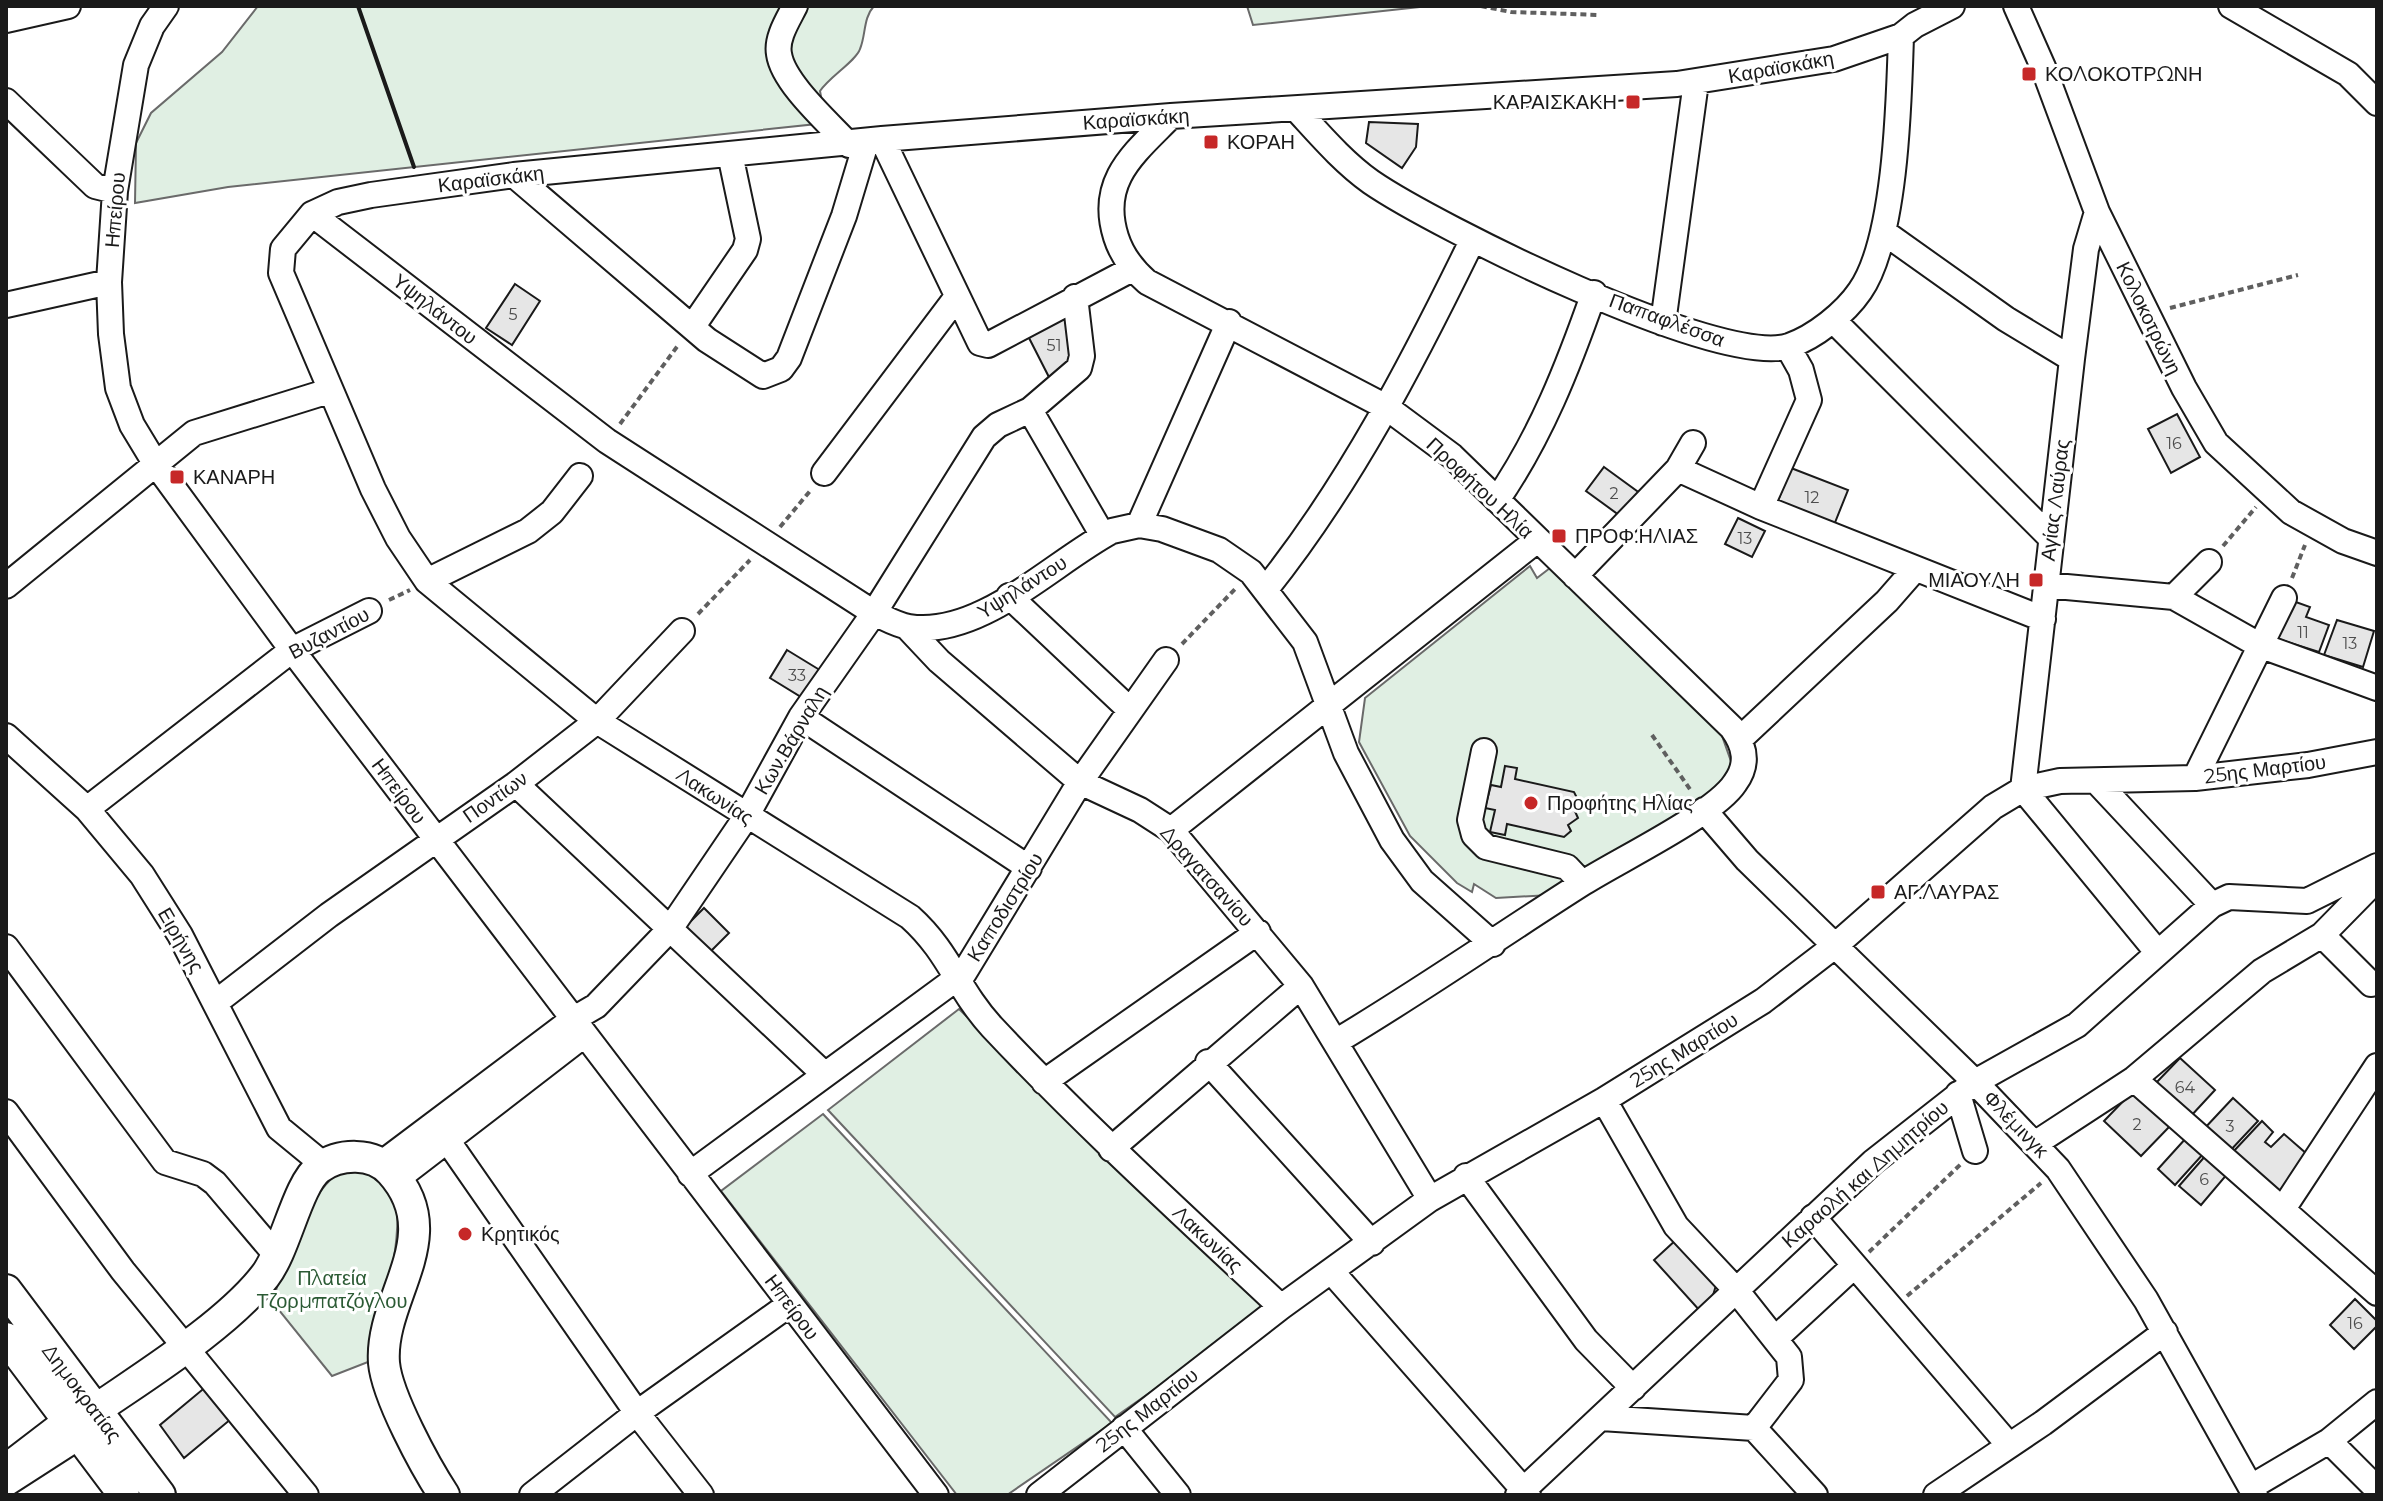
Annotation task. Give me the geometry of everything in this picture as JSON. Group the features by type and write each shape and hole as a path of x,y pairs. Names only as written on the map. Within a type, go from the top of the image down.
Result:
{"main road":[{"path":"80,1423 185,1346 255,1288 277,1256 310,1178 324,1165 356,1157 389,1171 410,1204 414,1242 387,1334 384,1367 410,1432 444,1495"},
{"name":"Δημοκρατίας","path":"6,1290 124,1495"},
{"name":"Δημοκρατίας","path":"6,1338 80,1423 160,1495"}],"street":[{"path":"6,20 68,6"},
{"name":"Ηπείρου","path":"166,6 152,26 136,65 115,191 109,282 111,334 118,388 132,425 155,463 292,650 936,1495"},
{"path":"795,6 781,34 778,53 798,89 866,142 956,298 975,338 988,345 1132,269 1120,249 1109,202 1116,178 1130,157 1171,116"},
{"name":"Καραϊσκάκη","path":"312,214 338,202 371,195 514,175 730,154 1171,116 1696,82 1834,59 1901,36 1952,6"},
{"name":"Κολοκοτρώνη","path":"2016,6 2043,67 2097,212 2216,443 2268,493 2313,525 2343,541 2377,553"},
{"path":"2231,6 2348,74 2377,103"},
{"path":"1761,507 1809,400 1801,370 1788,347 1833,320 1860,291 1875,265 1885,233 1901,36"},
{"path":"1663,323 1696,82"},
{"path":"6,101 95,186 115,191"},
{"name":"Παπαφλέσσα","path":"1297,110 1370,181 1472,241 1663,323 1735,345 1788,347"},
{"path":"514,175 693,326 763,376 781,369 789,358 844,216 866,142"},
{"path":"693,326 745,250 748,239 730,154"},
{"name":"Αγίας Λαύρας","path":"2023,789 2086,249 2097,212"},
{"name":"Λακωνίας","path":"312,214 283,249 281,273 329,391 398,538 427,581 597,721 910,917 935,939 969,1002 1044,1082 1111,1149 1281,1307"},
{"name":"Υψηλάντου","path":"312,214 607,441 874,613 907,627 933,628 962,622 1103,536 1139,525"},
{"path":"1885,233 2006,319 2072,359"},
{"path":"1259,581 1302,545 1386,407 1472,241"},
{"name":"Προφήτου Ηλία","path":"1132,269 1147,282 1229,322 1386,407 1452,456 1740,739"},
{"path":"6,305 109,282"},
{"path":"1497,500 1540,430 1561,384 1594,293"},
{"name":"Κων.Βάρναλη","path":"389,1171 578,1027 670,929 746,817 801,717 874,613 984,437 998,425 1030,410 1079,368 1082,356 1075,297"},
{"path":"824,473 956,298"},
{"path":"1833,320 2050,537"},
{"path":"1229,322 1139,525 1162,529 1219,550 1259,581 1305,642 1331,705 1346,753 1407,863 1439,897 1493,944"},
{"path":"6,586 194,433 329,391"},
{"path":"1030,410 1103,536"},
{"path":"1575,576 1678,469 1693,443"},
{"path":"1678,469 1761,507 2043,619"},
{"path":"427,581 528,531 552,512 580,476"},
{"path":"1171,830 1536,541"},
{"path":"2174,597 2209,562"},
{"path":"1337,1041 1727,793 1740,775 1744,763 1740,739 1887,601 1915,569"},
{"path":"2045,585 2174,597 2259,645 2377,688"},
{"path":"1009,596 1130,710"},
{"path":"2195,778 2284,598"},
{"name":"Βυζαντίου","path":"87,809 292,650 369,611"},
{"name":"Δραγατσανίου","path":"907,627 939,661 1080,782 1140,810 1171,830 1301,986 1430,1199"},
{"name":"Ποντίων","path":"215,1003 434,838 516,784 597,721 682,631"},
{"name":"Καποδιστρίου","path":"690,1174 964,973 1080,782 1166,660"},
{"path":"801,717 1029,868"},
{"name":"Ειρήνης","path":"6,736 87,809 142,875 180,935 279,1128 324,1165"},
{"path":"1484,751 1470,820 1474,835 1486,847 1567,867 1582,883"},
{"name":"25ης Μαρτίου","path":"1039,1495 1281,1307 1430,1199 1604,1100 1763,1001 1836,945 1993,807 2023,789 2060,781 2195,778 2308,765 2377,752"},
{"path":"2097,782 2212,905 2229,897 2307,901 2377,866"},
{"path":"516,784 824,1074"},
{"path":"2023,789 2158,953"},
{"name":"Φλέμινγκ","path":"1704,810 1747,860 1836,945 1966,1088 2036,1143 2058,1169 2125,1266 2165,1332 2253,1491"},
{"path":"2036,1143 2134,1079 2262,971 2322,935 2377,879"},
{"name":"Καραολή και Δημητρίου","path":"1523,1493 1873,1162 1966,1088 2077,1025 2212,905"},
{"path":"1044,1082 1258,932"},
{"path":"2322,935 2371,984"},
{"path":"6,947 165,1162 203,1174 215,1183 277,1256"},
{"path":"1111,1149 1208,1062 1301,986"},
{"path":"1208,1062 1372,1243"},
{"path":"2283,1209 2377,1066"},
{"path":"2134,1079 2283,1209 2372,1278"},
{"path":"1966,1088 1975,1151"},
{"path":"1604,1100 1676,1226 1736,1290 1789,1357 1791,1380 1754,1428"},
{"path":"6,1112 123,1271 306,1495"},
{"path":"442,1132 637,1413 701,1495"},
{"path":"1466,1176 1586,1340 1633,1388"},
{"path":"1813,1217 1890,1311 2008,1444"},
{"path":"1775,1339 1854,1266"},
{"path":"1332,1272 1523,1493"},
{"path":"532,1495 637,1413 790,1304"},
{"path":"1936,1495 1964,1487 2008,1444 2043,1423 2165,1332"},
{"path":"2253,1491 2329,1441 2377,1402"},
{"path":"1601,1418 1754,1428 1815,1495"},
{"path":"6,1466 80,1423"},
{"path":"6,1484 80,1423"},
{"path":"1124,1428 1178,1495"},
{"path":"2329,1441 2377,1489"}],"path":[{"path":"1481,6 1511,12 1600,15"},
{"path":"2149,314 2298,275"},
{"path":"607,441 693,326"},
{"path":"2209,562 2268,493"},
{"path":"2284,598 2313,525"},
{"name":"Βυζαντίου","path":"369,611 427,581"},
{"path":"1166,660 1259,581"},
{"path":"1652,735 1704,810"},
{"path":"1854,1266 1975,1151"},
{"path":"1890,1311 2058,1169"}],"green space":[{"path":"258,6 874,6 868,16 858,54 820,91 826,123 228,187 135,203 136,143 151,113 222,52"},
{"path":"1247,6 1429,6 1253,25"},
{"path":"1530,566 1537,578 1550,568 1721,733 1733,767 1716,789 1551,895 1496,898 1474,884 1472,892 1457,883 1410,836 1359,742 1365,698"},
{"path":"959,1009 1269,1309 1115,1417 828,1110"},
{"path":"823,1114 1112,1423 1007,1495 957,1495 721,1191"},
{"name":"Πλατεία Τζορμπατζόγλου","path":"343,1170 370,1170 397,1198 396,1242 368,1362 332,1376 274,1304 282,1270 298,1230 319,1193"}],"building":[{"path":"1369,122 1418,124 1416,147 1402,168 1366,143"},
{"path":"515,284 540,301 512,345 486,328"},
{"path":"1070,304 1078,359 1052,383 1026,332"},
{"path":"2177,414 2200,457 2171,473 2148,429"},
{"path":"1604,467 1641,494 1623,518 1586,491"},
{"path":"1791,468 1848,490 1834,525 1777,503"},
{"path":"1738,518 1765,531 1752,557 1725,544"},
{"path":"2293,601 2310,607 2306,617 2329,625 2319,652 2275,638"},
{"path":"2337,620 2374,631 2363,667 2324,655"},
{"path":"787,650 823,672 806,700 770,678"},
{"name":"Προφήτης Ηλίας","path":"1505,766 1517,768 1515,779 1574,792 1578,800 1573,807 1578,818 1568,825 1571,831 1564,837 1507,824 1505,835 1490,832 1495,810 1485,808 1491,785 1501,787"},
{"path":"704,908 729,933 708,954 683,929"},
{"path":"2180,1058 2215,1090 2190,1117 2155,1084"},
{"path":"2133,1091 2170,1126 2141,1156 2104,1121"},
{"path":"2233,1098 2258,1121 2228,1153 2203,1130"},
{"path":"2262,1121 2273,1132 2265,1142 2271,1147 2284,1134 2308,1155 2279,1192 2232,1153"},
{"path":"2187,1137 2204,1153 2175,1185 2158,1169"},
{"path":"2207,1154 2229,1172 2201,1205 2179,1186"},
{"path":"1677,1239 1717,1282 1711,1302 1701,1312 1654,1260"},
{"path":"2355,1299 2377,1321 2377,1326 2354,1349 2330,1325"},
{"path":"208,1385 237,1414 184,1458 160,1425"}],"wall":[{"path":"358,6 414,167"}],"place":[{"name":"ΚΟΛΟΚΟΤΡΩΝΗ","path":"2029,74"},
{"name":"ΚΑΡΑΙΣΚΑΚΗ","path":"1633,102"},
{"name":"ΚΟΡΑΗ","path":"1211,142"},
{"name":"ΚΑΝΑΡΗ","path":"177,477"},
{"name":"ΠΡΟΦ.ΗΛΙΑΣ","path":"1559,536"},
{"name":"ΜΙΑΟΥΛΗ","path":"2036,580"},
{"name":"Προφήτης Ηλίας","path":"1531,803"},
{"name":"ΑΓ.ΛΑΥΡΑΣ","path":"1878,892"},
{"name":"Κρητικός","path":"465,1234"}]}
